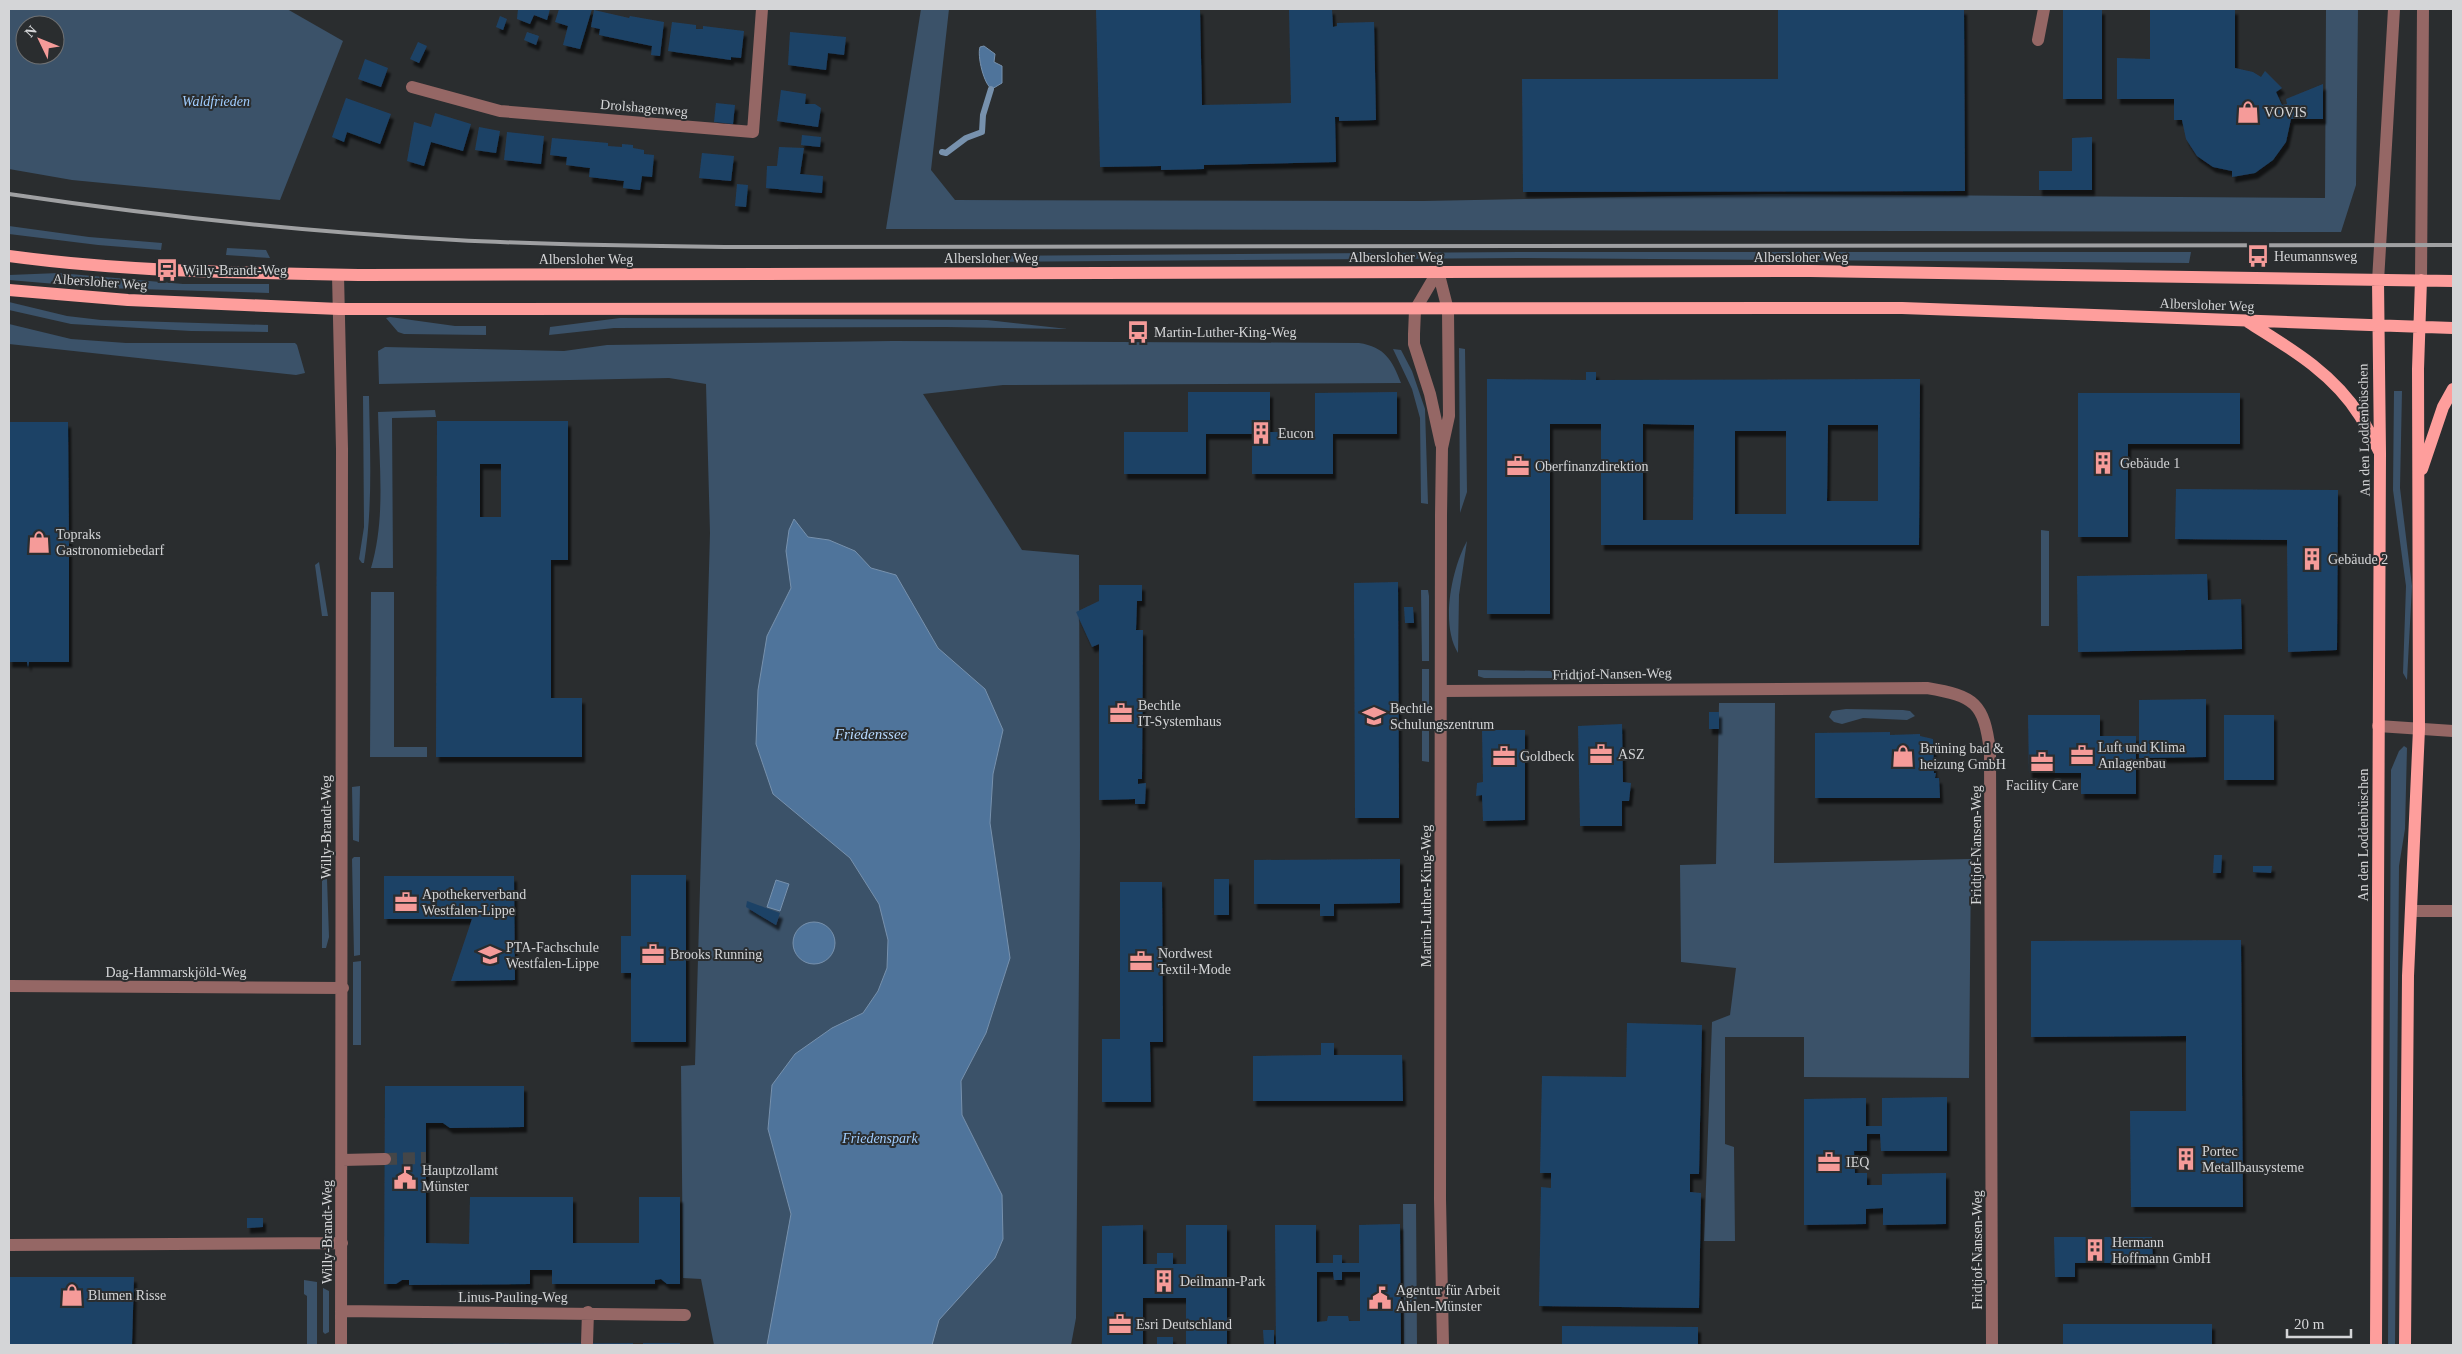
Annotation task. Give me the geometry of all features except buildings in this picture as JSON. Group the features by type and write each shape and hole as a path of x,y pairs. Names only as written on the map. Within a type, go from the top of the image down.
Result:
{"main road":[{"name":"Albersloher Weg","path":"9,256 166,270 338,275 1438,271 1810,272 2453,281"},
{"path":"2405,1345 2405,1178 2411,911 2419,729 2418,483 2422,280"},
{"name":"An den Loddenbüschen","path":"2376,1345 2380,453 2378,281"},
{"name":"Albersloher Weg","path":"9,290 128,300 339,309 1448,310 1902,308 2453,328"},
{"path":"2248,322 2306,359 2330,378 2360,416 2380,453"},
{"path":"2418,483 2443,407 2453,389"}],"street":[{"name":"Drolshagenweg","path":"412,87 500,111 753,132 762,9"},
{"path":"2038,40 2044,9"},
{"path":"2378,281 2394,9"},
{"path":"2422,280 2423,9"},
{"name":"Martin-Luther-King-Weg","path":"1438,271 1415,310 1414,344 1430,394 1442,448"},
{"name":"Martin-Luther-King-Weg","path":"1438,271 1448,310 1449,416 1442,448 1440,1199 1443,1345"},
{"path":"338,275 339,309"},
{"name":"Willy-Brandt-Weg","path":"339,309 342,423 343,988 341,1345"},
{"name":"Fridtjof-Nansen-Weg","path":"1442,691 1927,688 1952,692 1977,706 1987,726 1990,751 1992,1345"},
{"path":"2378,726 2453,731"},
{"path":"2411,911 2453,911"},
{"name":"Dag-Hammarskjöld-Weg","path":"9,986 343,988"},
{"path":"342,1160 384,1159"},
{"path":"9,1245 342,1243"},
{"name":"Linus-Pauling-Weg","path":"341,1311 588,1312 685,1315"},
{"path":"587,1343 588,1312"}],"green space":[{"name":"Waldfrieden","path":"9,9 287,9 343,41 280,200 72,180 9,169"},
{"path":"921,9 949,9 931,170 955,200 1423,201 1767,194 2325,198 2326,9 2358,9 2356,185 2341,232 886,229"},
{"path":"9,226 89,237 162,243 161,250 98,245 9,234"},
{"path":"227,248 266,250 270,258 226,255"},
{"path":"1519,252 2191,252 2189,263 1519,258 981,262 980,256"},
{"path":"59,273 183,284 269,284 269,293 103,288 9,280 9,275"},
{"path":"9,302 67,316 101,320 268,325 268,332 191,331 71,324 9,310"},
{"path":"386,318 455,326 486,326 486,335 404,334 398,332"},
{"path":"620,318 987,320 1068,329 946,327 614,328 549,335 550,327"},
{"path":"9,324 71,339 126,343 295,343 305,373 296,375 9,344"},
{"name":"Friedenspark","path":"893,341 1359,343 1381,351 1391,361 1401,383 1003,385 923,394 1022,550 1079,555 1080,845 1076,1318 1071,1345 714,1345 701,1279 683,1278 681,1066 695,1065 710,533 706,384 669,378 379,384 378,351 385,347 564,351 607,345"},
{"path":"1459,348 1465,349 1467,492 1460,513"},
{"path":"1393,349 1401,350 1412,371 1425,409 1428,504 1421,503 1420,418 1412,389"},
{"path":"2394,391 2402,391 2400,488 2412,586 2407,680 2403,673 2406,586 2393,490"},
{"path":"363,396 369,396 370,479 367,542 364,563 362,563 359,559 364,527"},
{"path":"435,410 436,417 392,418 393,568 371,568 379,530 381,490 378,412"},
{"path":"2041,530 2049,531 2049,626 2041,626"},
{"path":"1467,541 1459,595 1458,653 1450,627 1450,596 1457,566"},
{"path":"319,562 328,616 322,616 315,565"},
{"path":"1421,590 1428,590 1429,596 1429,661 1422,661"},
{"path":"371,592 394,592 394,747 427,747 427,757 370,757"},
{"path":"1422,669 1429,669 1429,715 1422,715"},
{"path":"1478,670 1554,671 1554,678 1484,678 1478,676"},
{"path":"1719,703 1775,703 1774,863 1971,859 1969,1078 1804,1077 1804,1037 1725,1037 1725,1144 1734,1147 1735,1241 1704,1241 1712,1022 1730,1015 1736,968 1681,962 1680,865 1716,864"},
{"path":"1846,709 1903,710 1910,711 1915,716 1907,720 1863,718 1842,724 1834,722 1829,717 1832,711"},
{"path":"1422,722 1429,722 1429,762 1422,761"},
{"path":"2404,746 2407,748 2405,829 2399,866 2395,1345 2388,1345 2391,770 2399,751"},
{"path":"360,786 359,842 353,840 352,787"},
{"path":"360,857 360,955 354,956 352,859"},
{"path":"327,879 329,937 326,948 322,948 322,880"},
{"path":"361,961 361,1045 353,1045 353,962"},
{"path":"1403,1204 1416,1204 1417,1345 1404,1345"},
{"path":"304,1280 317,1282 317,1345 307,1345 307,1296 304,1294"},
{"path":"323,1288 329,1291 329,1332 325,1334 323,1332"}],"water":[{"path":"984,46 995,54 994,62 1002,66 1002,83 992,89 986,82 980,63 979,51 980,47"},
{"name":"Friedenssee","path":"794,519 808,537 829,540 855,551 871,568 896,575 938,648 985,689 1003,730 993,774 990,823 1010,958 986,1033 961,1081 962,1115 1002,1195 1003,1239 995,1258 939,1320 932,1345 767,1345 791,1214 768,1129 772,1085 795,1054 832,1028 863,1013 878,991 887,968 888,940 879,904 850,858 773,794 756,744 758,690 767,636 791,588 786,551 789,530"},
{"path":"776,880 789,884 780,911 767,907"},
{"path":"814,922 829,928 835,943 829,958 814,964 799,958 793,943 799,928"}],"waterway":[{"path":"942,152 946,153 966,138 982,132 983,115 991,89"}],"tunnel":[{"path":"385,1159 426,1158"}],"railway":[{"path":"9,194 176,216 288,228 400,237 590,245 725,247 2453,245"}],"place":[{"name":"VOVIS","path":"2248,112"},
{"name":"Heumannsweg","path":"2258,256"},
{"name":"Willy-Brandt-Weg","path":"167,270"},
{"name":"Martin-Luther-King-Weg","path":"1138,332"},
{"name":"Eucon","path":"1261,433"},
{"name":"Gebäude 1","path":"2103,463"},
{"name":"Oberfinanzdirektion","path":"1518,466"},
{"name":"Topraks Gastronomiebedarf","path":"39,542"},
{"name":"Gebäude 2","path":"2312,559"},
{"name":"Bechtle IT-Systemhaus","path":"1121,713"},
{"name":"Bechtle Schulungszentrum","path":"1374,716"},
{"name":"ASZ","path":"1601,754"},
{"name":"Luft und Klima Anlagenbau","path":"2082,755"},
{"name":"Goldbeck","path":"1504,756"},
{"name":"Brüning bad & heizung GmbH","path":"1903,756"},
{"name":"Facility Care","path":"2042,762"},
{"name":"Apothekerverband Westfalen-Lippe","path":"406,902"},
{"name":"Brooks Running","path":"653,954"},
{"name":"PTA-Fachschule Westfalen-Lippe","path":"490,955"},
{"name":"Nordwest Textil+Mode","path":"1141,961"},
{"name":"Portec Metallbausysteme","path":"2186,1159"},
{"name":"IEQ","path":"1829,1162"},
{"name":"Hauptzollamt Münster","path":"405,1178"},
{"name":"Hermann Hoffmann GmbH","path":"2095,1250"},
{"name":"Deilmann-Park","path":"1164,1281"},
{"name":"Blumen Risse","path":"72,1295"},
{"name":"Agentur für Arbeit Ahlen-Münster","path":"1380,1298"},
{"name":"Esri Deutschland","path":"1120,1324"}]}
